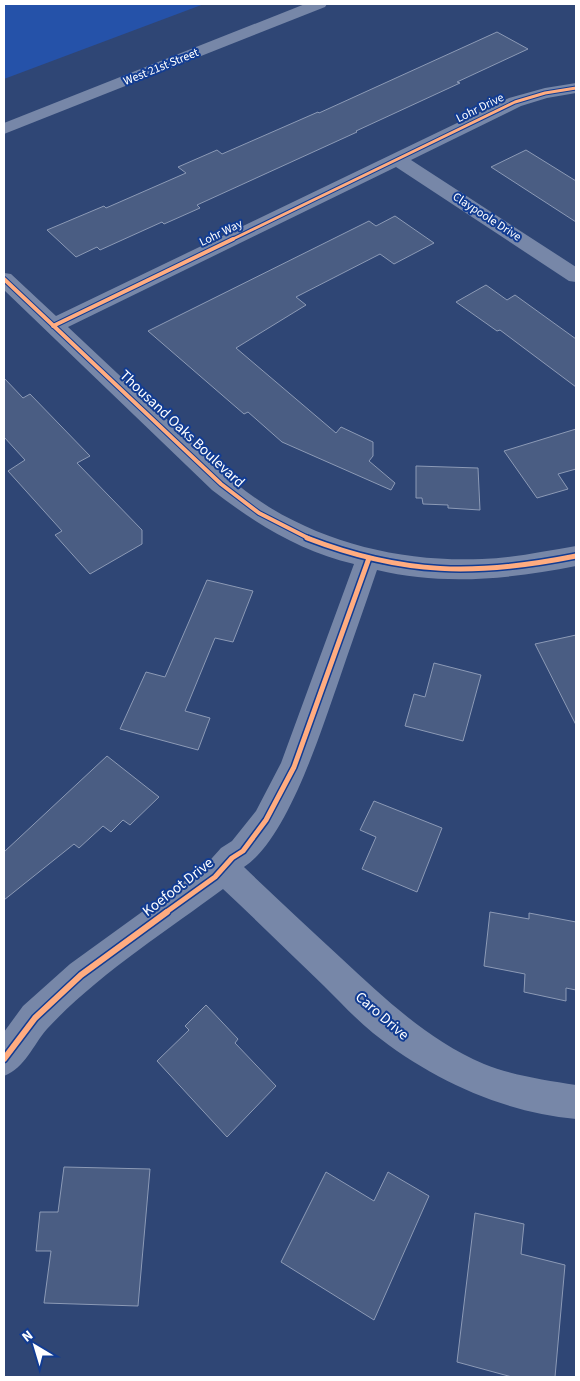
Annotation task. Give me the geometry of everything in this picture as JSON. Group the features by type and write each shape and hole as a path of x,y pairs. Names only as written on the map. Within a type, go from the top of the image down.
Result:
{"street":[{"name":"West 21st Street","path":"4,129 319,4"},
{"name":"Lohr Drive","path":"397,159 515,102 545,93 576,88"},
{"name":"Claypoole Drive","path":"397,159 576,276"},
{"name":"Lohr Way","path":"53,326 397,159"},
{"name":"Thousand Oaks Boulevard","path":"4,280 221,484 243,502 279,524 307,538 338,550 387,563 429,569 470,571 530,566 576,556"},
{"name":"Koefoot Drive","path":"4,1059 35,1018 81,975 215,877 232,858 243,851 266,820 294,767 369,558"},
{"name":"Caro Drive","path":"223,868 384,1021 407,1039 460,1072 480,1080 546,1099 576,1102"}],"shaded area":[{"path":"4,4 204,4 4,79"}],"building":[{"path":"497,32 528,49 357,132 197,205 200,208 164,224 162,222 100,250 97,247 76,257 47,230 104,206 106,208 186,173 178,167 217,150 222,154 319,113"},
{"path":"526,150 576,181 576,222 491,167"},
{"path":"395,216 434,243 394,264 380,254 296,297 306,305 236,348 336,433 341,427 373,442 373,456 369,461 395,483 391,490 282,442 248,412 244,414 148,331 369,221 376,226"},
{"path":"486,285 507,300 515,295 576,339 576,387 500,330 497,331 456,302"},
{"path":"4,378 23,398 30,394 90,456 77,463 142,530 142,544 90,574 55,535 62,531 8,471 25,460 4,437"},
{"path":"576,429 576,469 558,474 568,489 537,498 504,451"},
{"path":"416,466 478,468 480,510 448,508 448,505 423,504 422,498 416,498"},
{"path":"207,580 253,591 233,642 215,638 185,711 210,718 198,750 120,729 146,672 165,677"},
{"path":"576,635 576,725 535,644"},
{"path":"434,663 481,675 463,741 405,726 414,694 425,697"},
{"path":"107,756 159,797 130,825 123,820 111,832 103,826 79,848 74,844 4,900 4,852"},
{"path":"374,801 442,828 417,892 362,869 376,837 360,830"},
{"path":"490,912 529,919 529,913 576,922 576,990 566,988 566,1001 524,992 525,974 484,966"},
{"path":"206,1005 238,1039 235,1043 276,1086 227,1137 157,1061 189,1030 185,1026"},
{"path":"64,1167 150,1169 138,1306 44,1303 51,1251 36,1251 40,1212 58,1212"},
{"path":"326,1172 374,1201 388,1172 429,1196 374,1320 281,1262"},
{"path":"475,1213 524,1224 521,1254 565,1265 555,1377 512,1377 457,1362"}],"cycle path":[{"path":"53,326 515,102 545,93 576,88"},
{"path":"4,279 221,484 259,513 301,535 344,552 389,563 436,569 483,569 530,565 576,556"},
{"path":"4,1059 35,1018 81,975 215,877 232,858 243,851 266,820 294,767 369,558"}]}
